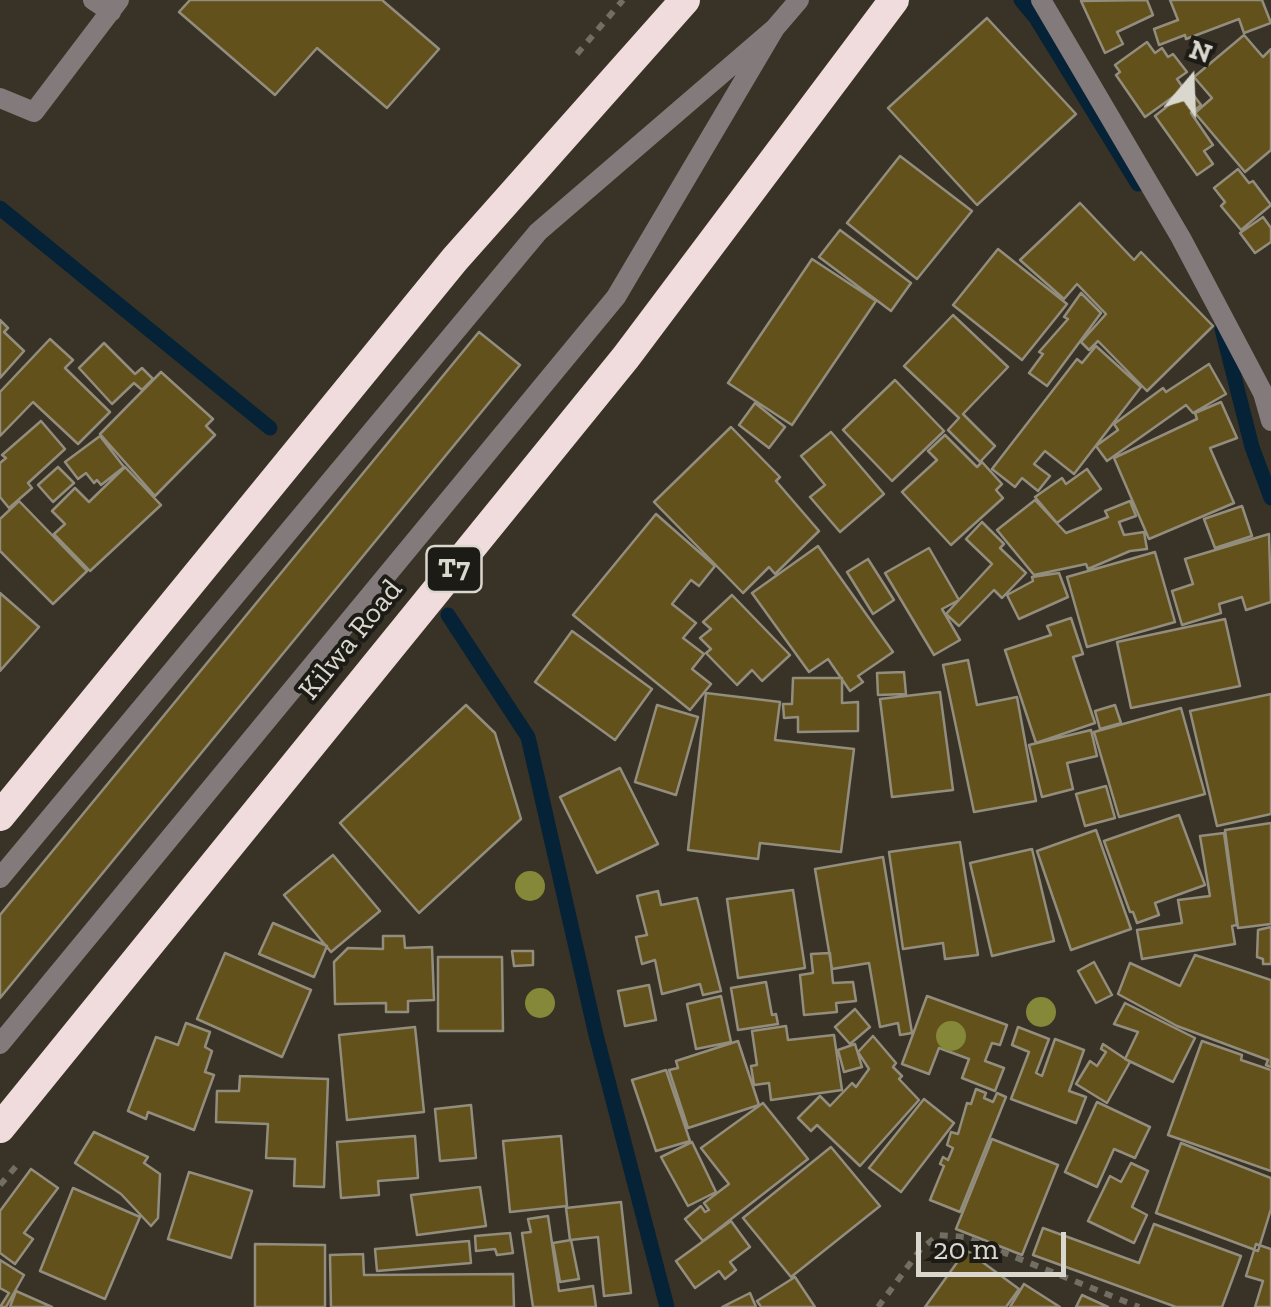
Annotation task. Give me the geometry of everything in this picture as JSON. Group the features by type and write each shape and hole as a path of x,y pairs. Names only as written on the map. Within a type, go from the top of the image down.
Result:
{"highway":[{"path":"0,816 455,259 686,0"},
{"name":"Kilwa Road","path":"0,1128 626,357 894,0"}],"street":[{"path":"0,878 538,232 775,28 799,0"},
{"path":"1040,0 1181,238 1262,392 1271,420"},
{"path":"0,98 34,112 108,4"},
{"path":"0,1044 616,297 775,28"}],"path":[{"path":"878,1307 920,1250 938,1235 965,1237 1139,1307"}],"building":[{"path":"190,0 382,0 439,49 387,108 317,48 275,95 179,12"},
{"path":"1147,0 1153,15 1117,32 1123,44 1105,53 1081,1"},
{"path":"1170,0 1262,0 1271,23 1244,33 1239,19 1159,45 1154,29 1178,20"},
{"path":"987,18 1076,114 977,205 888,108"},
{"path":"1244,35 1263,57 1271,49 1271,150 1245,172 1195,113 1212,98 1194,77"},
{"path":"1147,42 1155,53 1162,48 1168,57 1173,54 1187,72 1177,79 1184,89 1145,117 1116,75 1120,72 1115,65"},
{"path":"1189,89 1201,105 1191,113 1213,145 1204,151 1213,164 1197,175 1155,116"},
{"path":"900,156 972,211 917,279 847,223"},
{"path":"1238,169 1271,205 1241,230 1221,206 1225,202 1214,188"},
{"path":"1080,203 1134,260 1141,252 1213,326 1147,391 1098,341 1089,350 1081,342 1106,314 1077,284 1064,299 1020,260"},
{"path":"1263,217 1271,228 1271,242 1255,253 1240,233"},
{"path":"840,230 911,283 891,311 819,257"},
{"path":"998,249 1067,304 1022,360 953,305"},
{"path":"812,259 876,301 792,425 728,383"},
{"path":"1081,293 1101,313 1047,386 1029,373 1043,354 1039,352 1068,319 1064,317"},
{"path":"953,315 1008,367 963,414 995,446 980,462 948,430 959,418 904,366"},
{"path":"0,320 8,328 4,332 24,351 0,378"},
{"path":"479,332 520,365 0,998 0,915"},
{"path":"50,339 73,360 65,368 110,412 78,444 33,402 0,436 0,392"},
{"path":"104,343 135,374 142,368 153,379 142,390 134,383 112,404 79,368"},
{"path":"1096,346 1141,387 1074,474 1045,451 1034,464 1050,476 1038,491 1022,478 1015,487 992,469 1077,359 1082,363"},
{"path":"1209,364 1226,394 1193,413 1186,405 1107,461 1096,446 1118,430 1114,424 1163,388 1166,392"},
{"path":"161,372 213,419 206,426 215,435 155,496 100,434"},
{"path":"895,380 944,431 892,481 843,430"},
{"path":"1221,402 1237,438 1210,448 1234,503 1149,539 1114,458 1197,419 1195,413"},
{"path":"755,403 785,427 769,448 739,425"},
{"path":"41,421 65,449 28,483 32,488 9,508 0,497 0,463 6,458 2,455"},
{"path":"731,427 780,477 776,481 819,531 775,574 769,567 743,593 654,502"},
{"path":"831,432 884,494 840,532 810,497 825,485 801,456"},
{"path":"945,435 977,467 982,462 1002,484 996,490 1003,498 951,545 902,492 937,460 928,451"},
{"path":"100,436 124,467 101,485 86,473 78,479 65,462"},
{"path":"58,467 74,483 53,502 38,485"},
{"path":"125,467 161,505 90,571 54,534 65,524 52,511 75,488 89,502"},
{"path":"1087,469 1101,489 1057,523 1035,497 1062,478 1066,484"},
{"path":"1035,500 1066,533 1108,517 1105,511 1130,501 1136,516 1119,522 1124,535 1144,532 1147,549 1130,551 1088,569 1086,564 1034,575 997,530"},
{"path":"19,501 87,571 53,604 0,551 0,519"},
{"path":"1242,506 1252,536 1215,548 1204,519"},
{"path":"656,514 715,566 699,586 691,580 672,604 696,623 683,638 704,654 692,669 711,684 690,710 573,615"},
{"path":"982,522 1004,544 1000,548 1026,573 1002,598 994,590 959,626 946,614 992,564 966,539"},
{"path":"1269,534 1271,602 1246,610 1242,597 1219,604 1221,613 1182,625 1172,591 1193,584 1185,559"},
{"path":"818,546 893,652 858,676 863,682 850,691 828,659 809,672 752,593"},
{"path":"929,548 959,600 942,609 960,640 934,655 885,573"},
{"path":"1155,552 1175,622 1087,647 1067,577"},
{"path":"868,559 894,600 873,614 847,572"},
{"path":"1059,573 1068,597 1019,619 1007,595 1033,581 1032,577"},
{"path":"0,593 39,627 0,671"},
{"path":"732,595 790,655 762,681 752,670 737,685 706,653 711,649 700,638 711,629 703,622"},
{"path":"1071,618 1083,654 1073,657 1095,723 1036,743 1005,650 1051,635 1047,626"},
{"path":"1225,619 1240,686 1131,708 1117,642"},
{"path":"572,631 652,689 615,740 535,682"},
{"path":"968,660 977,705 1017,697 1036,801 974,812 943,665"},
{"path":"904,672 906,694 878,695 877,673"},
{"path":"793,678 842,678 842,703 858,702 858,731 798,732 798,717 784,718 783,704 792,704"},
{"path":"940,692 953,790 892,797 880,699"},
{"path":"706,693 780,702 775,740 854,749 841,852 760,843 758,859 688,850"},
{"path":"1271,694 1271,814 1217,826 1190,711"},
{"path":"466,705 495,733 521,819 419,913 340,823"},
{"path":"657,705 698,717 676,795 635,782"},
{"path":"1115,705 1121,723 1100,729 1095,711"},
{"path":"1181,708 1205,794 1119,817 1094,732"},
{"path":"1091,730 1097,756 1067,763 1073,789 1042,797 1029,745"},
{"path":"620,768 658,844 597,873 560,797"},
{"path":"1106,786 1115,818 1085,826 1076,794"},
{"path":"1179,815 1205,885 1155,903 1159,915 1137,923 1104,841"},
{"path":"1271,823 1271,924 1238,928 1225,830"},
{"path":"1096,830 1131,929 1071,950 1037,851"},
{"path":"1224,833 1237,925 1232,926 1235,944 1142,959 1137,930 1182,923 1178,900 1210,896 1200,836"},
{"path":"960,842 978,955 945,959 943,943 903,949 889,852"},
{"path":"1032,849 1054,941 992,956 970,863"},
{"path":"333,855 380,911 331,952 284,895"},
{"path":"883,857 912,1033 900,1035 898,1023 880,1027 869,963 832,969 815,869"},
{"path":"793,890 805,968 738,978 727,899"},
{"path":"658,891 661,905 697,898 721,991 703,995 700,984 662,994 655,960 642,964 636,937 647,935 637,896"},
{"path":"273,923 327,946 314,977 259,954"},
{"path":"1271,927 1271,964 1263,964 1263,959 1257,957 1258,930"},
{"path":"383,936 404,936 405,948 432,947 434,1000 408,1001 408,1012 386,1012 386,1003 335,1004 334,962 348,948 383,949"},
{"path":"512,951 533,951 533,965 514,966"},
{"path":"225,953 311,990 282,1057 197,1019"},
{"path":"830,953 833,983 853,982 856,1001 836,1003 837,1012 804,1015 800,975 813,973 811,954"},
{"path":"1195,955 1271,980 1271,1067 1266,1065 1268,1060 1177,1026 1118,994 1130,963 1180,986"},
{"path":"438,957 502,957 503,1031 438,1031"},
{"path":"1094,962 1112,995 1096,1003 1078,971"},
{"path":"766,982 772,1015 776,1014 778,1024 738,1030 731,988"},
{"path":"649,985 656,1020 625,1026 618,991"},
{"path":"721,996 731,1042 696,1049 687,1004"},
{"path":"927,996 1007,1025 1000,1045 992,1043 985,1061 1004,1068 995,1091 962,1078 969,1059 939,1048 929,1074 902,1064"},
{"path":"1125,1003 1195,1038 1173,1082 1125,1059 1138,1032 1114,1024"},
{"path":"855,1009 870,1027 850,1044 835,1027"},
{"path":"186,1023 210,1032 205,1047 212,1051 205,1072 214,1075 194,1130 148,1112 146,1119 128,1111 156,1037 178,1045"},
{"path":"786,1026 788,1040 834,1035 842,1090 771,1100 769,1083 754,1085 751,1066 757,1065 752,1031"},
{"path":"415,1027 424,1112 347,1120 339,1035"},
{"path":"1018,1027 1049,1039 1036,1073 1042,1076 1055,1039 1084,1050 1069,1091 1086,1097 1076,1123 1011,1099 1029,1052 1012,1045"},
{"path":"873,1036 896,1063 893,1067 902,1076 899,1079 919,1100 860,1166 817,1125 811,1131 798,1118 820,1096 830,1106 852,1083 856,1087 869,1069 858,1052"},
{"path":"738,1041 759,1105 688,1128 669,1070 678,1068 676,1061"},
{"path":"1202,1041 1271,1070 1271,1171 1168,1135"},
{"path":"855,1044 862,1067 844,1072 838,1050"},
{"path":"1103,1044 1130,1062 1107,1103 1076,1084 1090,1061 1097,1066 1106,1052 1101,1049"},
{"path":"666,1070 690,1141 656,1151 632,1080"},
{"path":"240,1076 328,1079 324,1187 294,1186 295,1159 266,1158 268,1124 216,1122 217,1091 239,1091"},
{"path":"976,1089 993,1102 997,1093 1006,1097 960,1212 930,1200 944,1166 940,1164 943,1157 948,1160 953,1148 947,1145 951,1132 958,1134 967,1103 971,1104"},
{"path":"924,1099 954,1123 901,1192 869,1168"},
{"path":"1097,1102 1150,1127 1135,1158 1114,1149 1097,1187 1065,1172"},
{"path":"763,1103 808,1159 703,1241 685,1219 701,1206 705,1212 709,1210 704,1203 729,1184 701,1148"},
{"path":"471,1105 476,1158 440,1161 435,1109"},
{"path":"94,1132 148,1157 144,1163 160,1174 158,1218 151,1226 121,1194 75,1163"},
{"path":"415,1136 418,1178 378,1181 379,1195 341,1198 337,1142"},
{"path":"561,1136 567,1206 510,1212 503,1141"},
{"path":"992,1139 1058,1165 1022,1255 956,1229"},
{"path":"692,1142 716,1192 688,1206 661,1157"},
{"path":"1181,1143 1271,1178 1271,1209 1258,1251 1156,1213"},
{"path":"831,1147 880,1206 791,1277 743,1218"},
{"path":"1131,1163 1148,1171 1132,1207 1147,1215 1134,1243 1088,1221 1110,1176 1121,1182"},
{"path":"31,1169 58,1188 24,1233 33,1239 15,1264 0,1253 0,1211"},
{"path":"189,1172 252,1191 231,1258 168,1239"},
{"path":"480,1187 486,1226 417,1235 411,1195"},
{"path":"73,1188 140,1217 105,1299 40,1271"},
{"path":"621,1202 631,1293 604,1296 598,1237 570,1240 566,1208"},
{"path":"548,1216 559,1291 593,1286 596,1307 533,1307 522,1233 531,1232 528,1219"},
{"path":"731,1221 750,1247 730,1262 736,1270 725,1279 719,1271 695,1288 676,1261"},
{"path":"1154,1224 1241,1256 1222,1307 1176,1307 1033,1255 1043,1228 1139,1263"},
{"path":"510,1233 513,1253 497,1255 495,1249 476,1251 475,1236"},
{"path":"571,1240 579,1279 560,1282 553,1243"},
{"path":"469,1241 471,1263 377,1271 375,1249"},
{"path":"255,1244 325,1245 325,1307 255,1307"},
{"path":"1256,1244 1271,1249 1271,1307 1255,1307 1263,1281 1246,1276"},
{"path":"966,1250 1019,1289 1006,1307 925,1307"},
{"path":"363,1254 364,1275 513,1274 514,1307 331,1307 330,1255"},
{"path":"0,1260 24,1275 6,1307 0,1307 9,1293 0,1288"},
{"path":"795,1277 815,1307 761,1307 757,1301"},
{"path":"1024,1284 1060,1307 1010,1307"},
{"path":"16,1291 52,1307 10,1307"},
{"path":"750,1293 756,1307 722,1307"},
{"path":"1082,1295 1108,1307 1076,1307"}],"waterway":[{"path":"1021,0 1138,184"},
{"path":"0,208 270,428"},
{"path":"1222,329 1252,447 1271,498"},
{"path":"448,615 528,737 596,1035 667,1307"}]}
